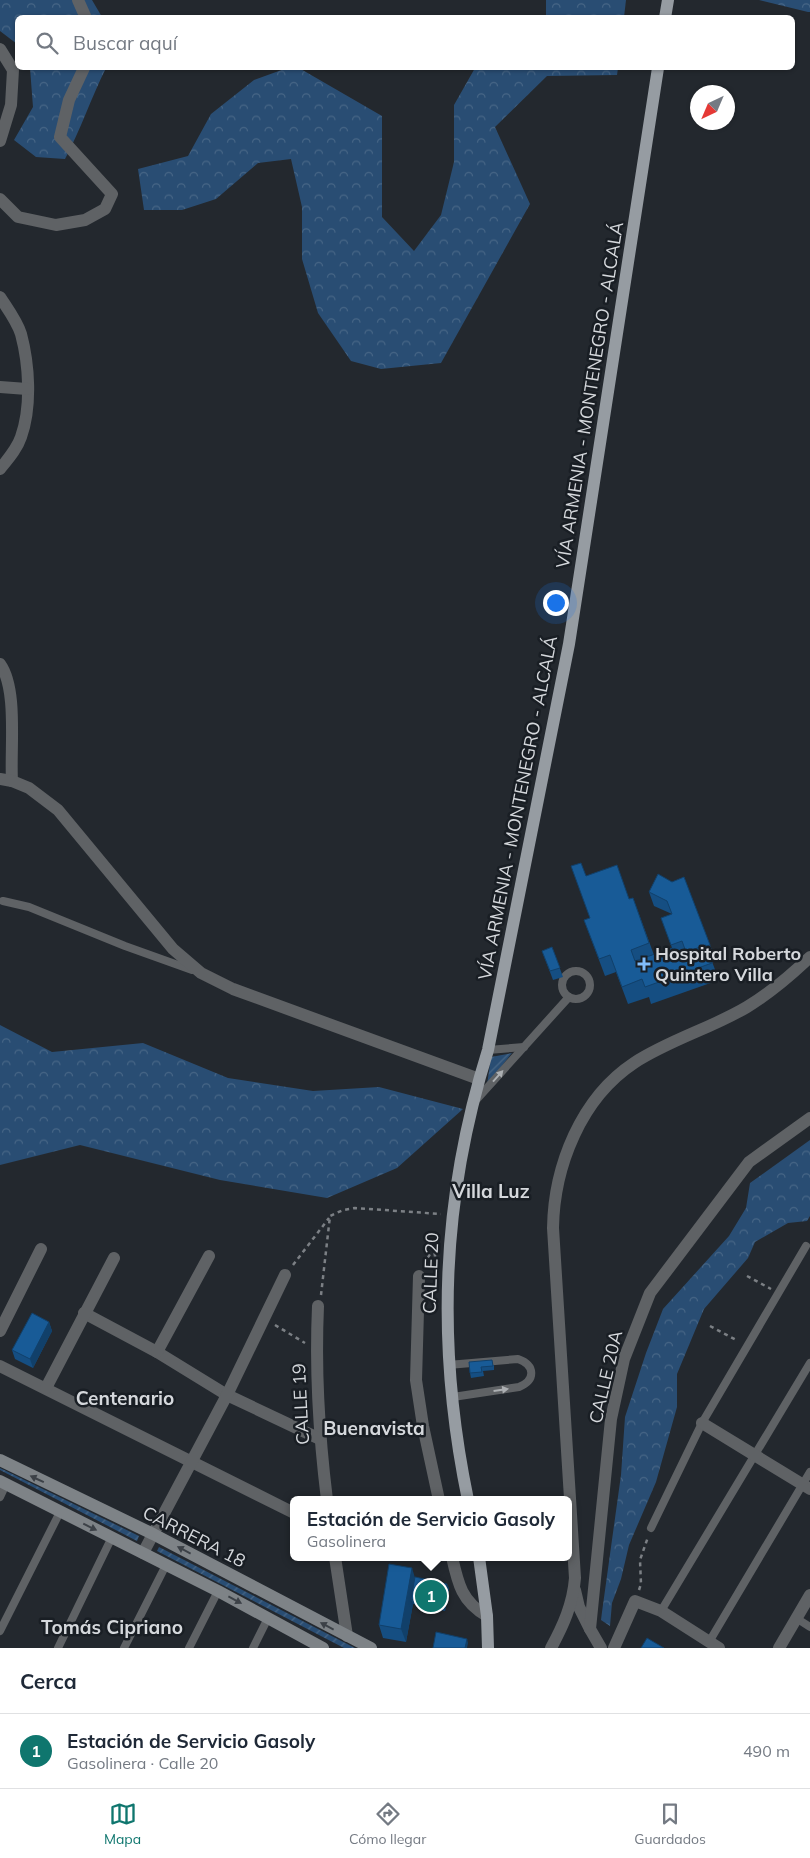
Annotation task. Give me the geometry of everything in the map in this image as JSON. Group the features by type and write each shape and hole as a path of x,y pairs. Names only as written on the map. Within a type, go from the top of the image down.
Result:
{"main road":[{"path":"666,15 668,0"},
{"name":"VÍA ARMENIA - MONTENEGRO - ALCALÁ","path":"488,1050 569,644 658,70"},
{"name":"CALLE 20","path":"467,1496 448,1365 446,1314 452,1213 460,1158 472,1105 488,1050"},
{"name":"CARRERA 18","path":"0,1460 153,1534 371,1648"},
{"name":"CARRERA 18","path":"3,1482 218,1590 322,1648"},
{"path":"480,1561 487,1616 488,1648"}],"street":[{"path":"78,0 85,15"},
{"path":"0,49 13,70 11,104 0,141"},
{"path":"0,199 18,217 56,226 85,220 105,209 112,194 60,137 69,100 83,70"},
{"path":"0,297 20,332 26,360 27,389 26,414 21,437 12,454 0,469"},
{"path":"0,386 27,389"},
{"path":"0,664 4,670 9,687 6,780 29,788 58,810 173,949 200,973 233,989 479,1079"},
{"path":"569,1496 553,1228 558,1182 571,1140 603,1092 635,1062 746,1008 783,982 810,958"},
{"name":"CALLE 20A","path":"590,1629 611,1419 624,1359 650,1293 749,1162 810,1118"},
{"path":"0,1331 41,1249"},
{"path":"157,1352 209,1256"},
{"path":"46,1388 114,1258"},
{"path":"143,1553 227,1395 263,1317 285,1275"},
{"path":"419,1276 416,1380 423,1426 438,1496"},
{"name":"CALLE 19","path":"318,1306 316,1350 320,1438 327,1496"},
{"path":"84,1313 157,1352 227,1395 320,1438"},
{"path":"0,1366 190,1463 290,1511"},
{"path":"702,1423 807,1487"},
{"path":"572,1554 574,1588 579,1608 602,1648"},
{"path":"336,1561 347,1636"},
{"path":"453,1561 458,1582 472,1608 487,1616"},
{"path":"551,1648 563,1625 574,1588"},
{"path":"779,1648 810,1595"},
{"path":"614,1648 636,1601 661,1610 714,1645"}],"lane":[{"path":"3,901 29,907 124,946 200,973"},
{"path":"472,1105 569,997"},
{"path":"488,1050 524,1047"},
{"path":"651,1528 702,1423 806,1246"},
{"path":"448,1365 518,1358 527,1362 531,1368 532,1376 528,1383 519,1387 453,1397"},
{"path":"661,1610 810,1363"},
{"path":"714,1645 807,1487 810,1472"},
{"path":"0,1497 3,1482"},
{"path":"0,1630 60,1512"},
{"path":"58,1648 112,1537"},
{"path":"124,1648 166,1564"},
{"path":"189,1648 218,1590"},
{"path":"253,1648 268,1618"},
{"path":"796,1618 810,1627"}],"path":[{"path":"285,1275 330,1216 343,1210 355,1208 388,1209 434,1215 452,1213"},
{"path":"318,1306 330,1216"},
{"path":"419,1276 430,1254 435,1254 435,1262"},
{"path":"747,1276 778,1293"},
{"path":"263,1317 316,1350"},
{"path":"710,1326 746,1346"},
{"path":"636,1601 641,1584 640,1560 651,1528"}],"green space":[{"path":"0,0 92,0 101,15 15,15 15,42 0,31"},
{"path":"546,0 626,0 624,15 546,15"},
{"path":"759,0 810,0 810,12 808,12"},
{"path":"30,70 105,70 65,159 36,157 14,140 33,107"},
{"path":"282,70 302,70 382,116 382,217 414,251 441,215 454,162 454,105 474,70 618,70 617,75 547,76 495,127 530,204 441,363 381,369 351,361 318,313 302,259 302,207 291,159 258,163 216,199 182,210 144,210 138,169 188,156 211,114 254,80"},
{"path":"0,1025 52,1052 143,1043 228,1078 313,1091 379,1087 463,1109 397,1168 327,1198 220,1180 80,1145 0,1165"},
{"path":"512,1053 487,1085 491,1057"},
{"path":"810,1140 810,1216 807,1221 788,1223 755,1242 748,1258 704,1309 677,1374 677,1407 656,1482 629,1545 621,1579 612,1603 610,1626 601,1620 621,1475 625,1417 663,1309 729,1236 746,1208 750,1183"},
{"path":"0,1468 139,1536 137,1541 0,1470"},
{"path":"159,1547 355,1648 344,1648 157,1551"}],"building":[{"path":"581,863 586,876 617,865 629,899 633,898 649,943 631,950 635,961 672,948 675,956 706,945 712,963 645,987 642,979 622,987 610,955 599,959 584,920 590,918 571,866"},
{"path":"658,874 672,882 684,877 710,945 686,952 682,941 671,945 661,918 672,914 667,901 649,892"},
{"path":"552,947 560,968 550,971 542,951"},
{"path":"32,1313 49,1322 30,1359 12,1350"},
{"path":"492,1360 493,1366 481,1367 482,1372 470,1373 469,1362"},
{"path":"389,1564 412,1568 401,1629 379,1625"},
{"path":"415,1577 447,1584 443,1606 411,1599"},
{"path":"436,1632 467,1639 465,1648 433,1648"},
{"path":"647,1638 664,1648 641,1648"}],"place":[{"name":"Hospital Roberto Quintero Villa","path":"644,964"},
{"name":"Estación de Servicio Gasoly","path":"431,1596"}],"district":[{"name":"Villa Luz","path":"491,1191"},
{"name":"Centenario","path":"125,1398"},
{"name":"Buenavista","path":"374,1428"},
{"name":"Tomás Cipriano","path":"112,1627"}]}
